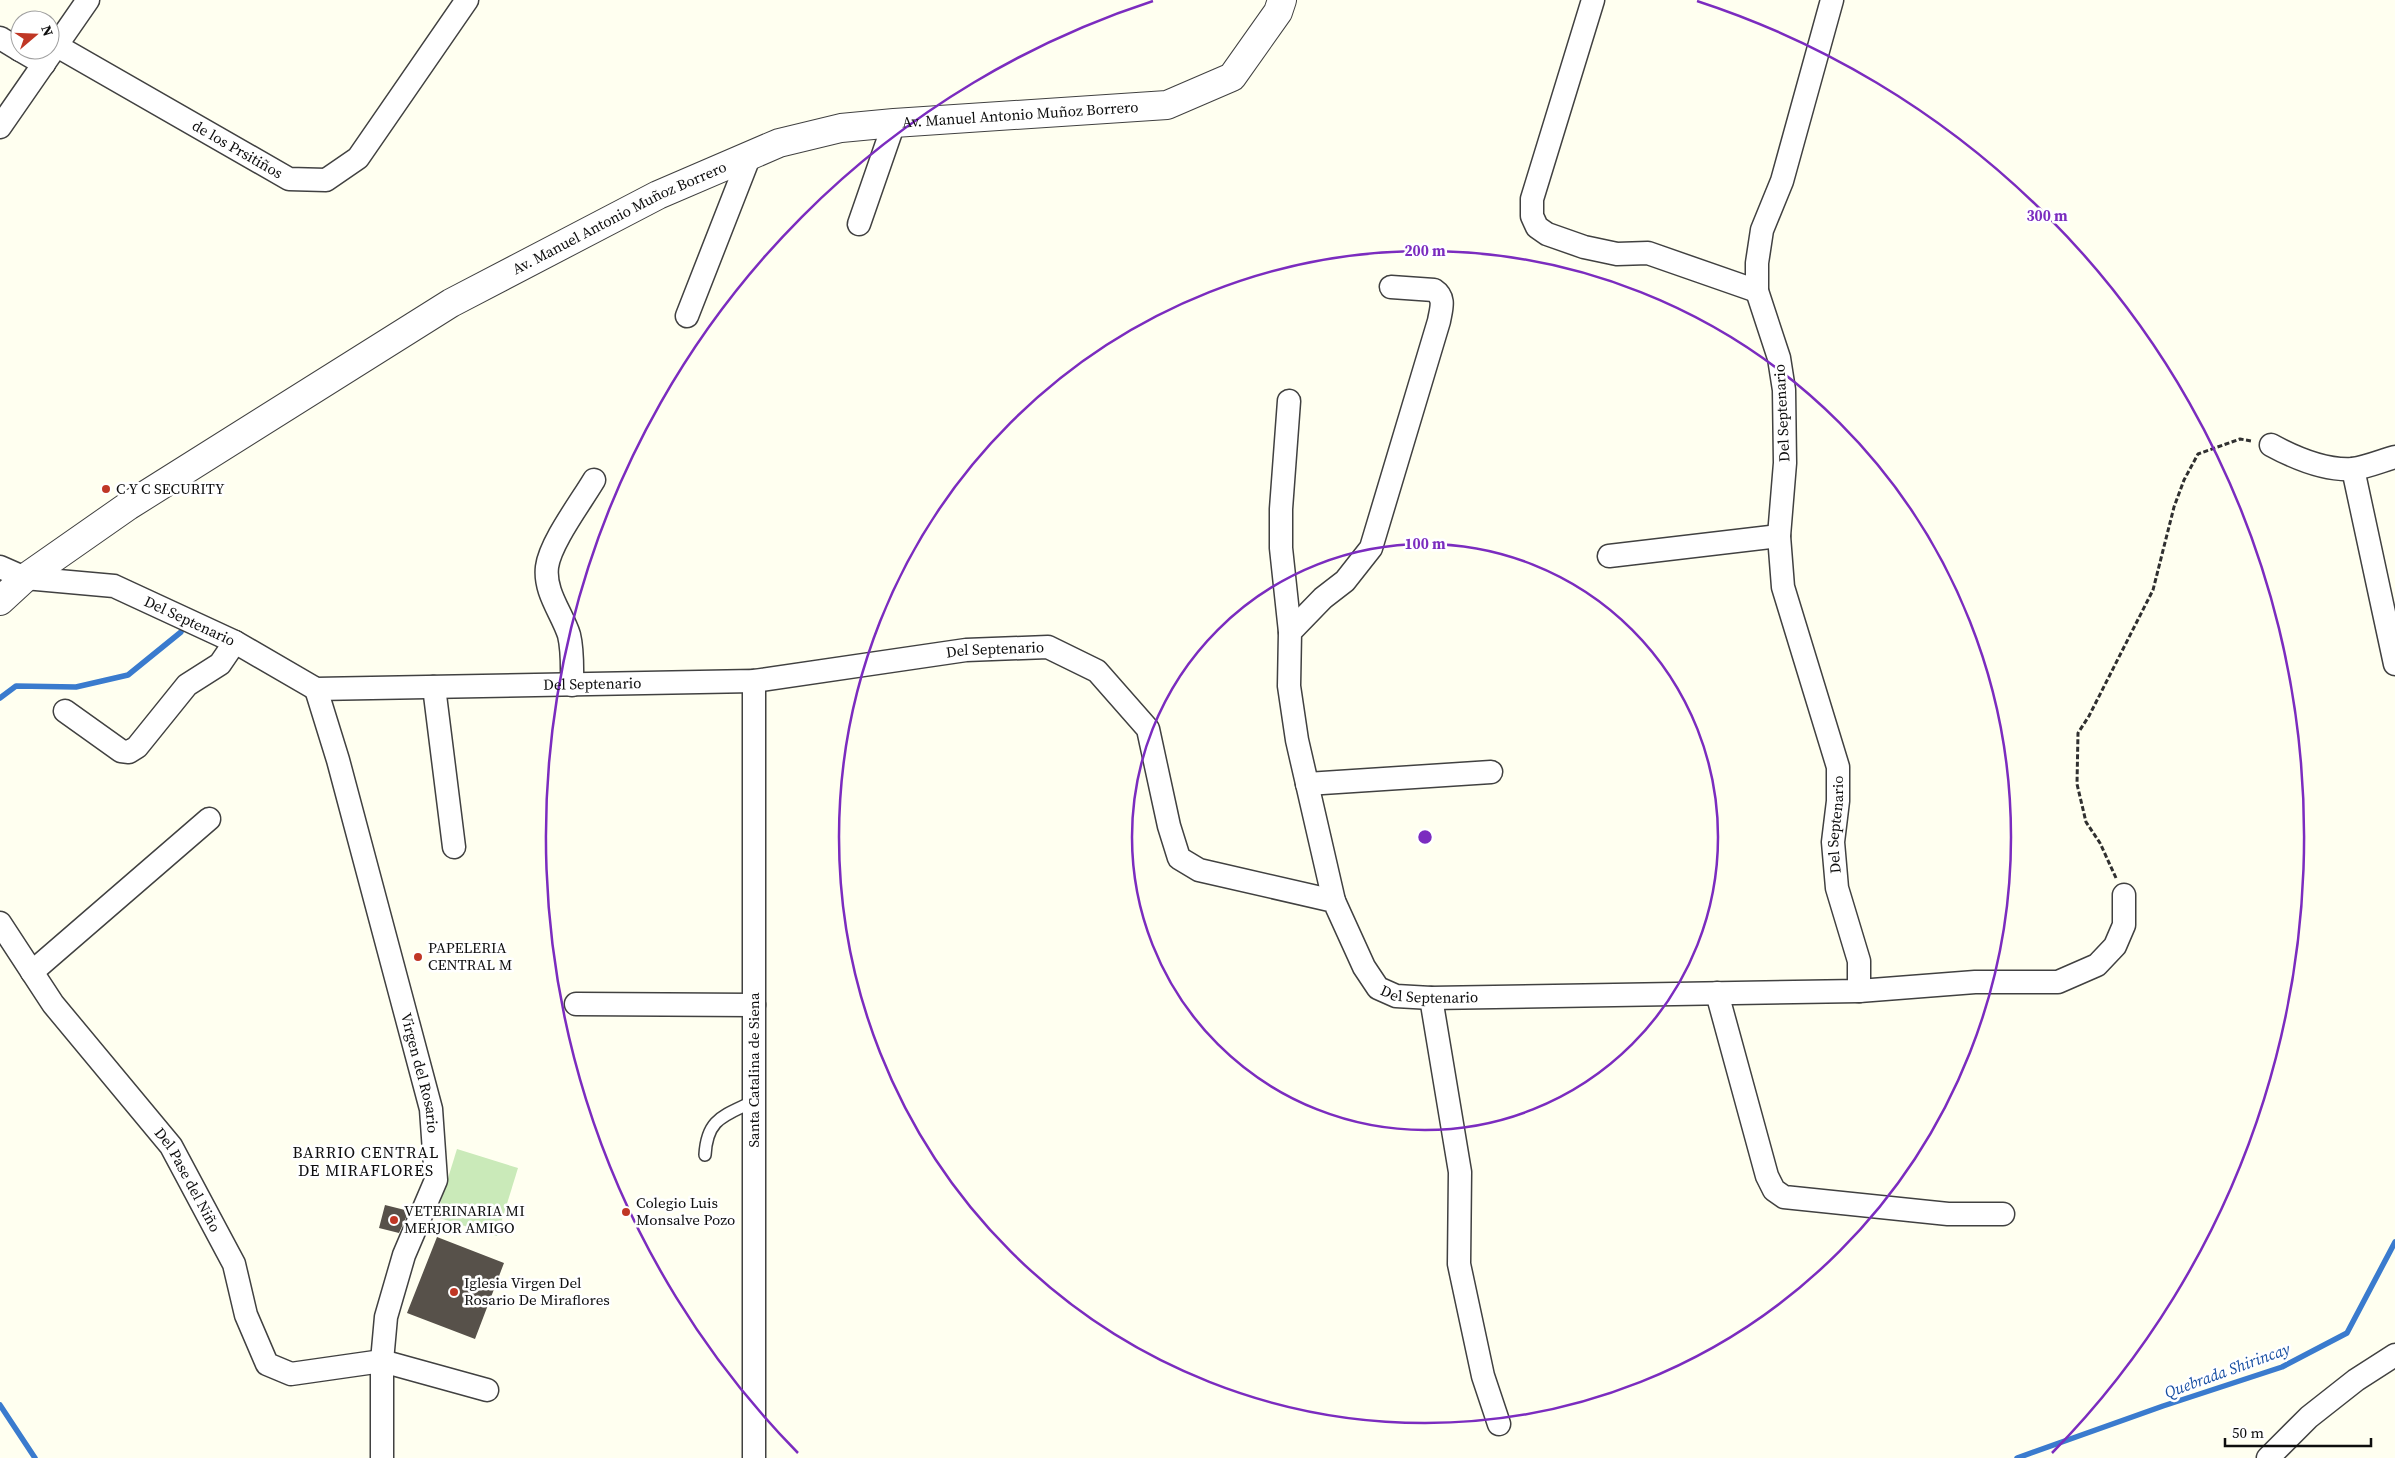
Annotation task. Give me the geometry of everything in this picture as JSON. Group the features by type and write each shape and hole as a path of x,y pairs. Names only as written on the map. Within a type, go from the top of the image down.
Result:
{"street":[{"path":"60,42 88,0"},
{"name":"de los Prsitiños","path":"60,48 289,179 326,180 358,158 467,0"},
{"name":"Av. Manuel Antonio Muñoz Borrero","path":"0,601 25,578 128,506 451,302 658,195 779,143 841,128 894,122 1168,105 1232,77 1278,12 1282,0"},
{"path":"1593,0 1532,200 1532,216 1537,227 1547,234 1617,254 1648,253 1757,291"},
{"name":"Del Septenario","path":"0,567 25,578 114,586 235,642 316,689 754,681 966,650 1048,647 1097,671 1148,729 1169,826 1179,858 1199,870 1334,901 1364,967 1378,988 1396,996 1431,998 1859,991 1858,962 1837,888 1833,842 1838,801 1838,767 1783,587 1779,536 1785,463 1784,390 1779,358 1757,291 1757,263 1762,230 1782,181 1832,0"},
{"path":"37,60 44,64"},
{"path":"0,127 47,60"},
{"path":"860,224 894,122"},
{"path":"687,316 750,155"},
{"path":"1290,632 1322,598 1345,581 1371,548 1439,322 1442,300 1440,294 1434,290 1391,287"},
{"path":"1289,401 1281,508 1281,548 1290,632 1289,686 1297,740 1334,901"},
{"path":"2271,445 2285,453 2324,467 2353,469 2395,457"},
{"path":"2353,469 2395,664"},
{"path":"572,685 572,656 569,636 548,583 547,566 559,537 594,480"},
{"path":"1609,556 1779,536"},
{"path":"66,711 121,751 129,752 137,747 187,685 220,664 235,642"},
{"name":"Santa Catalina de Siena","path":"754,681 754,1458"},
{"path":"434,687 454,847"},
{"name":"Virgen del Rosario","path":"316,689 338,760 431,1109 436,1180 404,1255 386,1318 382,1361 382,1458"},
{"path":"1307,784 1492,772"},
{"path":"32,972 209,819"},
{"path":"1859,991 1975,982 2058,982 2097,965 2115,946 2124,925 2124,895"},
{"name":"Del Pase del Niño","path":"0,923 53,1004 171,1146 234,1264 246,1315 267,1364 291,1374 382,1361"},
{"path":"1717,993 1767,1176 1774,1190 1784,1197 1892,1209 1948,1214 2003,1214"},
{"path":"1431,998 1460,1172 1459,1264 1483,1376 1500,1424"},
{"path":"576,1004 754,1005"},
{"path":"382,1361 487,1390"},
{"path":"2268,1458 2309,1417 2356,1380 2389,1366"}],"lane":[{"path":"704,1155 705,1144 714,1122 754,1101"}],"path":[{"path":"2124,895 2100,843 2086,822 2077,784 2078,733 2153,590 2174,507 2184,480 2198,454 2240,439 2271,445"}],"green space":[{"path":"457,1149 518,1168 497,1236 436,1217"}],"building":[{"name":"VETERINARIA MI MERJOR AMIGO","path":"385,1205 409,1211 399,1233 379,1228"},
{"name":"Iglesia Virgen Del Rosario De Miraflores","path":"437,1237 504,1263 475,1339 407,1313"}],"waterway":[{"path":"0,698 16,686 76,687 128,675 181,632"},
{"name":"Quebrada Shirincay","path":"2017,1458 2163,1406 2282,1367 2347,1333 2395,1242"},
{"path":"0,1405 35,1458"}],"place":[{"name":"C Y C SECURITY","path":"106,489"},
{"name":"PAPELERIA CENTRAL M","path":"418,957"},
{"name":"Colegio Luis Monsalve Pozo","path":"626,1212"},
{"name":"VETERINARIA MI MERJOR AMIGO","path":"394,1220"},
{"name":"Iglesia Virgen Del Rosario De Miraflores","path":"454,1292"}],"district":[{"name":"BARRIO CENTRAL DE MIRAFLORES","path":"366,1161"}]}
